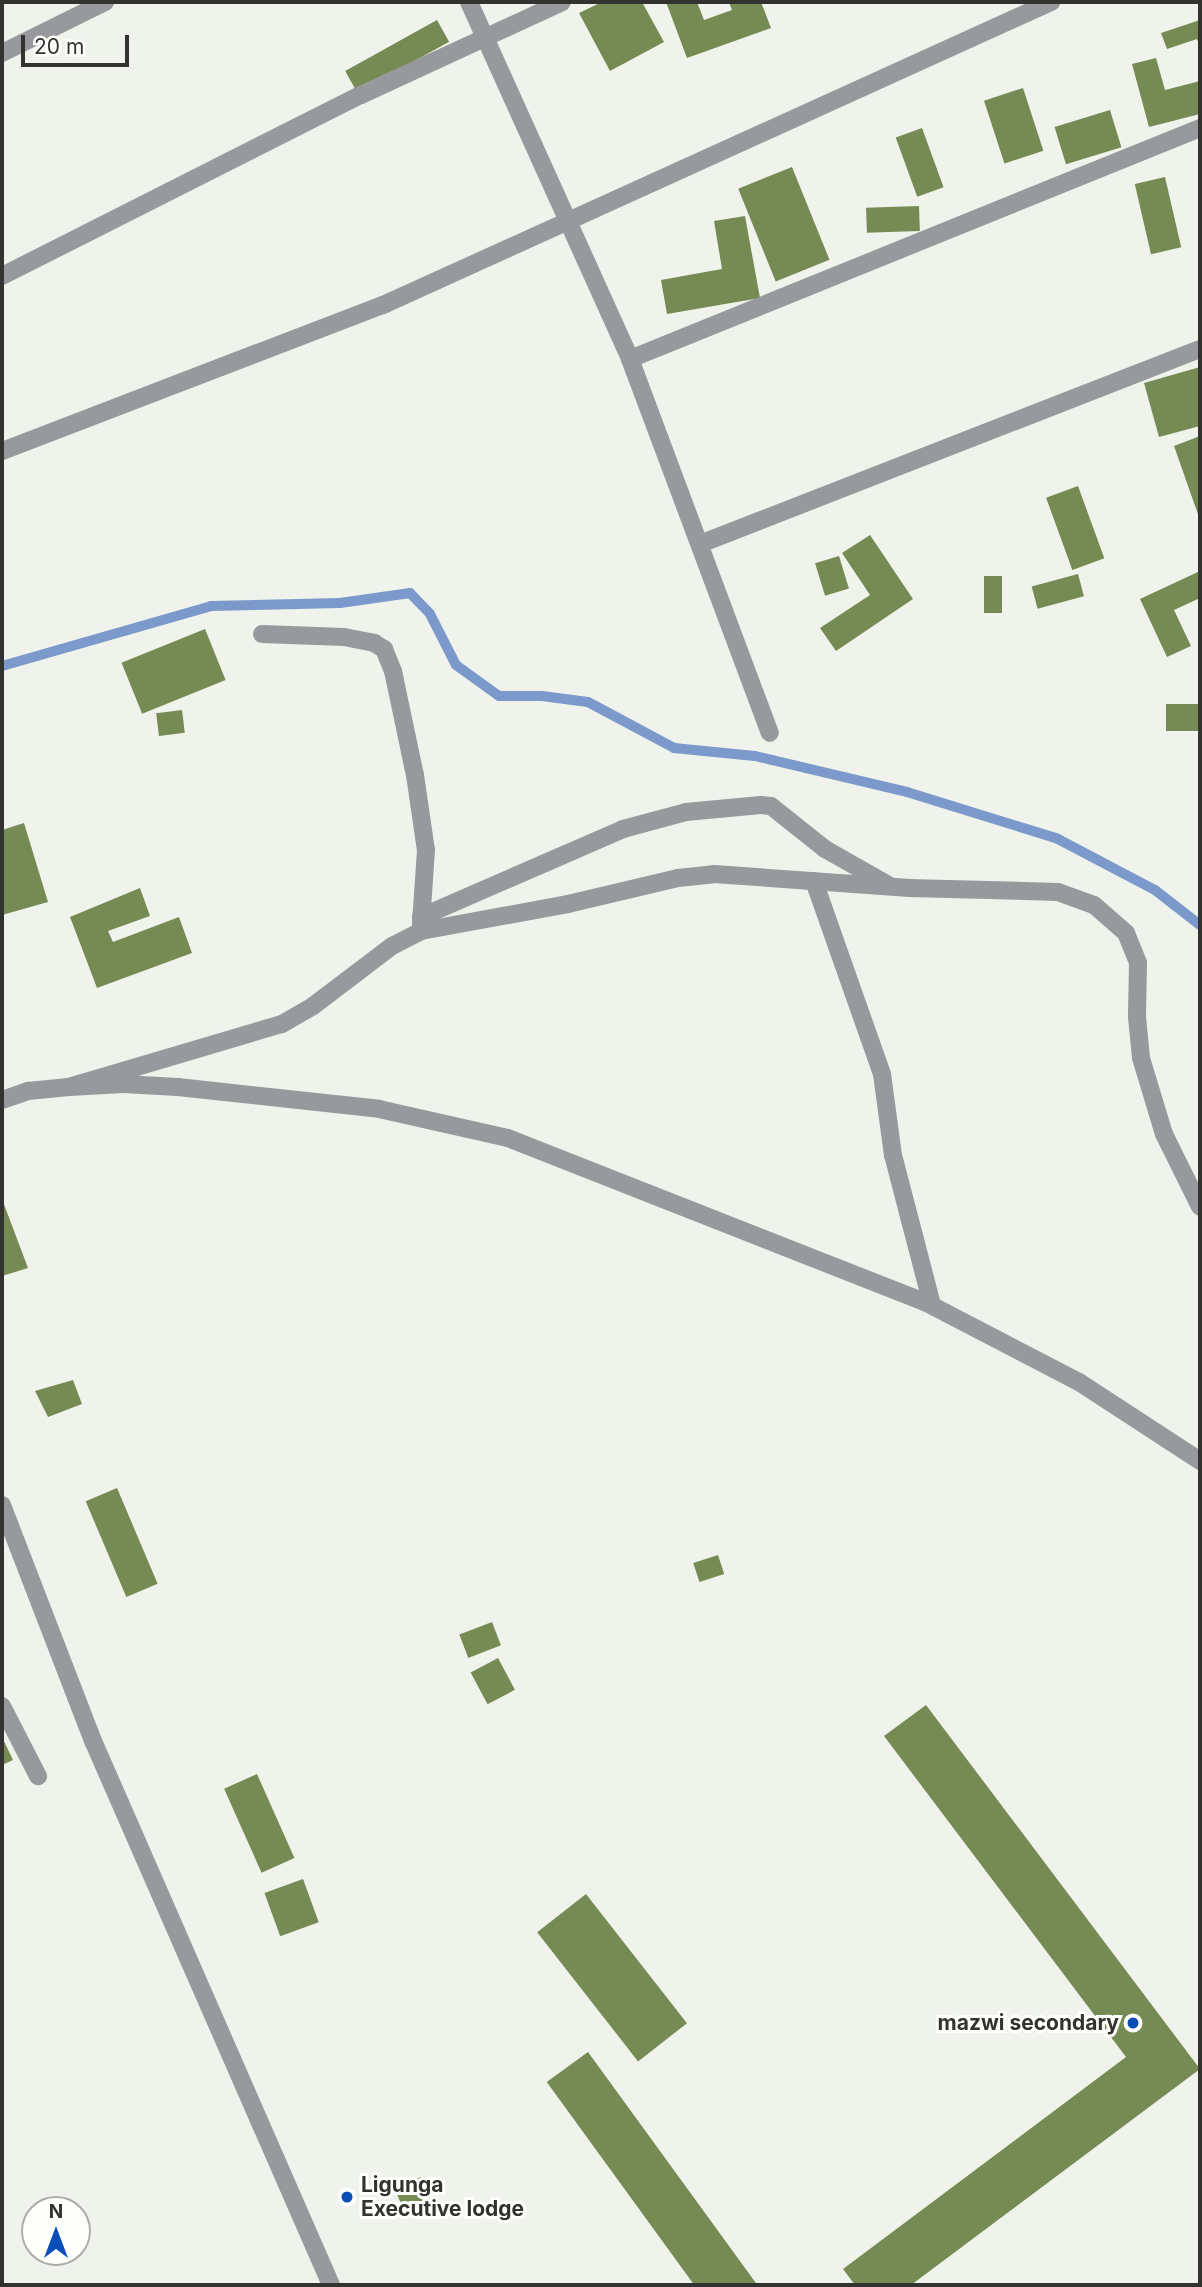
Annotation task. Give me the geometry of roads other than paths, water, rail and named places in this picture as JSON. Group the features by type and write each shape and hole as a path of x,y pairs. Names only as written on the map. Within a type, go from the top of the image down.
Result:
{"street":[{"path":"2,52 105,2"},
{"path":"469,2 487,36 630,359 770,733"},
{"path":"2,276 360,95 562,2"},
{"path":"2,451 383,305 566,219 1051,2"},
{"path":"630,359 1200,128"},
{"path":"700,544 1200,349"},
{"path":"262,634 344,637 374,643 384,649 393,671 415,775 426,850 421,924"},
{"path":"69,1087 282,1024 313,1006 421,924 623,829 686,812 771,806 825,849 866,870 890,887"},
{"path":"421,924 568,904 678,878 714,874 890,887 1058,892 1094,905 1126,933 1138,963 1136,1017 1141,1058 1164,1134 1200,1207"},
{"path":"814,881 882,1074 893,1155 932,1305"},
{"path":"2,1100 28,1091 69,1087 123,1084 178,1087 379,1109 508,1138 932,1305 1079,1382 1200,1461"},
{"path":"2,1505 94,1743 331,2285"},
{"path":"2,1706 38,1776"}],"waterway":[{"path":"2,666 211,606 340,603 410,593 430,614 456,665 499,696 542,696 588,702 674,748 755,756 907,792 1056,838 1155,890 1200,925"}],"place":[{"name":"mazwi secondary","path":"1133,2023"},
{"name":"Ligunga Executive lodge","path":"347,2197"}]}
